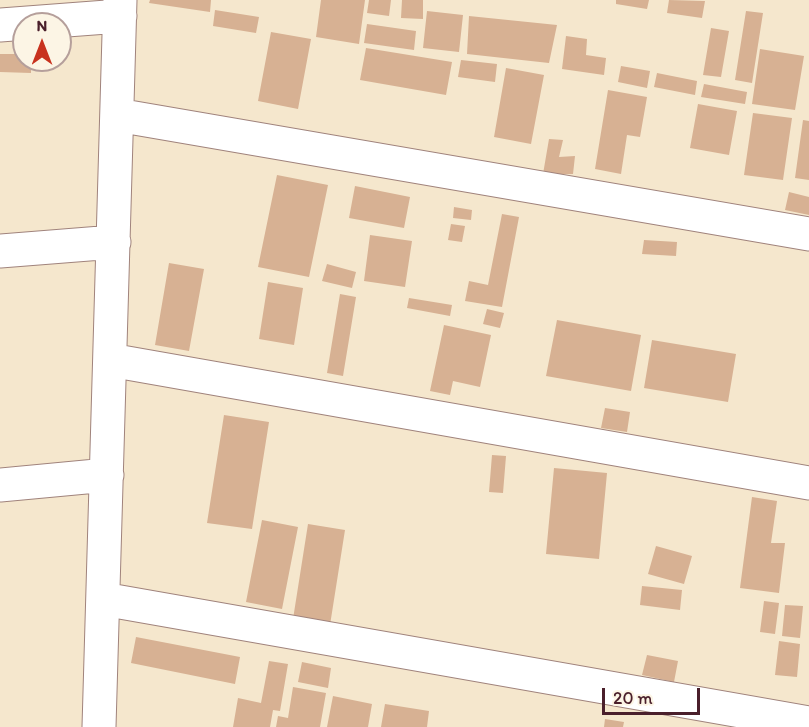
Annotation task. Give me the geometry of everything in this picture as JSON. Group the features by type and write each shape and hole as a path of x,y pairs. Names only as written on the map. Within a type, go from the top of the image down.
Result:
{"street":[{"path":"0,25 120,8 99,727"},
{"path":"117,115 809,234"},
{"path":"0,251 114,242"},
{"path":"110,360 809,483"},
{"path":"0,485 107,475"},
{"path":"103,599 809,723"}],"building":[{"path":"150,0 211,0 210,12 149,3"},
{"path":"321,0 365,0 359,44 316,37"},
{"path":"369,0 391,0 389,16 367,13"},
{"path":"402,0 423,0 423,19 401,18"},
{"path":"616,0 649,0 647,9 616,4"},
{"path":"669,0 705,1 702,18 667,13"},
{"path":"215,10 259,17 256,33 213,26"},
{"path":"427,11 463,15 459,52 423,48"},
{"path":"746,11 763,13 752,83 735,80"},
{"path":"469,16 557,25 549,63 467,54"},
{"path":"367,24 416,31 414,50 364,43"},
{"path":"711,28 729,31 721,77 703,75"},
{"path":"271,32 311,39 298,109 258,101"},
{"path":"566,36 587,39 586,55 606,58 604,75 562,69"},
{"path":"366,48 452,62 446,95 360,80"},
{"path":"760,49 804,56 795,110 752,104"},
{"path":"0,54 12,54 12,72 31,73 0,72"},
{"path":"461,60 497,64 495,82 458,77"},
{"path":"621,66 650,71 647,88 618,82"},
{"path":"506,68 544,75 531,144 494,137"},
{"path":"657,73 697,81 695,95 654,87"},
{"path":"704,84 747,92 745,104 701,97"},
{"path":"608,90 647,97 640,137 627,135 621,174 595,169"},
{"path":"698,104 737,111 729,155 690,148"},
{"path":"753,113 792,118 783,180 744,175"},
{"path":"803,120 809,121 809,180 795,178"},
{"path":"549,139 563,140 559,157 575,156 573,174 543,174"},
{"path":"277,175 328,185 309,277 258,267"},
{"path":"355,186 410,197 404,228 349,218"},
{"path":"789,192 809,197 809,215 785,210"},
{"path":"454,207 472,210 471,220 453,218"},
{"path":"502,214 519,217 502,307 465,301 469,281 488,285"},
{"path":"451,224 465,226 462,242 448,240"},
{"path":"370,235 412,241 405,287 364,281"},
{"path":"644,240 677,242 676,256 642,254"},
{"path":"169,263 204,269 189,351 155,345"},
{"path":"327,264 356,272 352,288 322,281"},
{"path":"268,282 303,288 294,345 259,339"},
{"path":"340,294 356,297 343,376 327,373"},
{"path":"409,298 452,305 450,316 407,308"},
{"path":"487,309 504,313 500,328 483,324"},
{"path":"557,320 641,335 631,391 546,376"},
{"path":"444,325 491,335 480,387 453,381 450,395 430,391"},
{"path":"652,340 736,354 728,402 644,388"},
{"path":"605,408 630,412 627,432 601,428"},
{"path":"224,415 269,422 252,529 207,523"},
{"path":"492,455 506,456 503,493 489,492"},
{"path":"554,468 607,473 599,559 546,554"},
{"path":"752,497 777,501 771,543 785,543 779,593 740,588"},
{"path":"262,520 298,527 282,609 246,602"},
{"path":"308,524 345,530 330,625 293,619"},
{"path":"656,546 692,556 684,584 648,574"},
{"path":"642,586 682,590 680,610 640,605"},
{"path":"764,601 779,603 775,634 760,632"},
{"path":"785,605 803,606 800,638 782,636"},
{"path":"136,637 240,657 235,684 131,663"},
{"path":"779,641 800,644 797,677 775,675"},
{"path":"647,655 678,661 674,682 642,675"},
{"path":"269,661 288,664 280,711 273,710 270,727 233,727 238,698 261,703"},
{"path":"302,662 331,668 328,688 298,682"},
{"path":"293,687 326,693 320,727 276,727 278,716 288,718"},
{"path":"333,696 372,704 368,727 327,727"},
{"path":"385,704 429,711 427,727 381,727"},
{"path":"605,719 624,722 623,727 604,727"}]}
